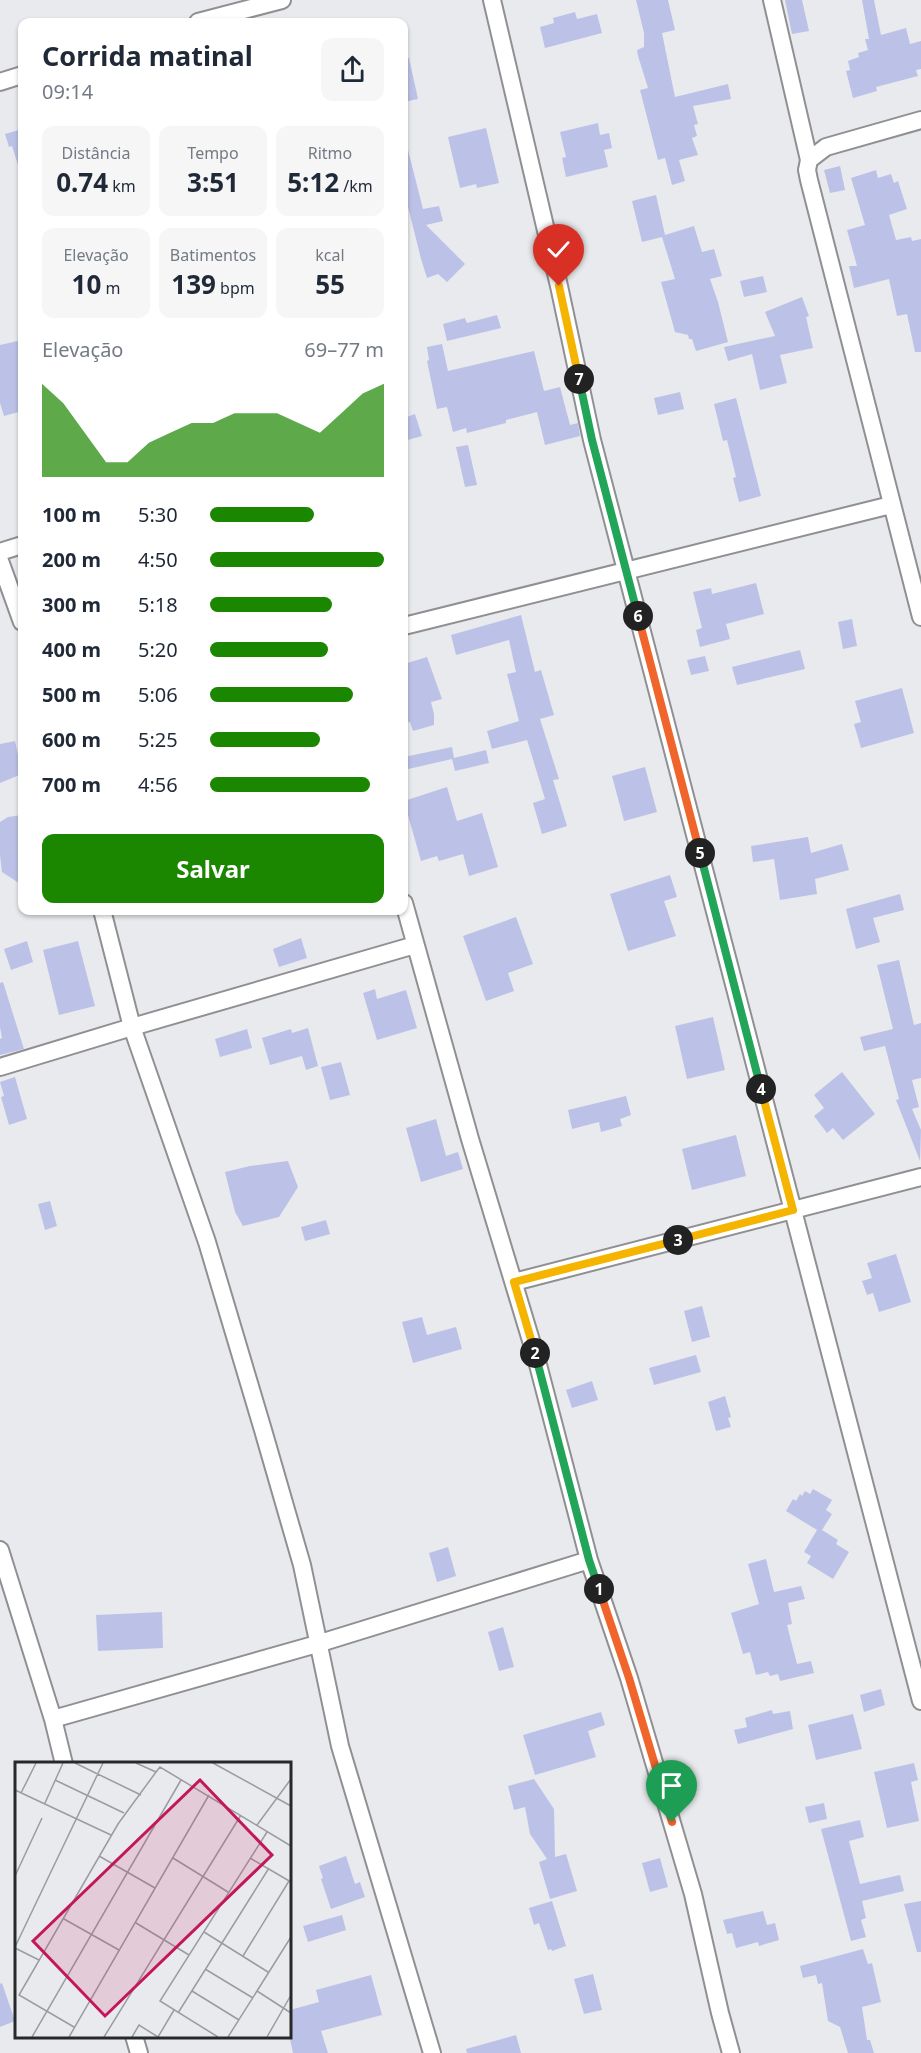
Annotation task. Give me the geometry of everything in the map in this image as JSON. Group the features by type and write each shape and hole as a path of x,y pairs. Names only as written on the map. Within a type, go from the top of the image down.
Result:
{"street":[{"path":"213,18 282,0"},
{"path":"492,0 557,275 592,440 921,1701"},
{"path":"772,0 809,160 807,170 809,180 921,617"},
{"path":"0,82 18,76"},
{"path":"809,160 826,147 921,120"},
{"path":"408,625 891,505"},
{"path":"0,552 18,546"},
{"path":"0,561 18,611"},
{"path":"103,915 132,1026 210,1253 302,1565 340,1746 432,2053"},
{"path":"407,915 470,1139 536,1357 589,1560 629,1678 693,1894 731,2053"},
{"path":"0,1067 132,1026 415,945"},
{"path":"514,1282 921,1177"},
{"path":"0,1550 63,1762"},
{"path":"52,1719 317,1644 589,1560"},
{"path":"134,2038 139,2053"}],"building":[{"path":"636,0 668,0 675,30 662,33 675,97 728,84 731,99 693,106 698,124 694,125 697,136 692,138 698,155 679,160 685,181 672,185 665,158 658,160 640,90 648,88 637,50 644,47 644,33"},
{"path":"785,0 802,0 809,31 792,34"},
{"path":"862,0 874,0 881,35 906,28 910,44 921,41 921,69 916,70 918,76 876,87 877,91 853,98 846,71 850,70 848,61 859,57 858,53 868,50 865,39 869,39"},
{"path":"575,12 577,19 597,14 602,33 545,48 540,27 554,23 553,18"},
{"path":"408,58 409,58 418,99 408,101"},
{"path":"598,123 600,135 609,133 612,148 604,150 608,167 566,177 562,158 566,157 560,132"},
{"path":"486,128 499,183 477,188 476,184 460,188 448,137"},
{"path":"18,130 18,165 12,146 9,147 5,134"},
{"path":"408,150 423,209 439,206 443,221 426,225 465,264 447,282 438,274 427,278 408,207"},
{"path":"840,166 845,190 830,193 824,170"},
{"path":"876,170 878,178 891,174 894,183 898,181 907,209 889,215 896,240 911,237 912,241 921,239 921,352 915,352 907,314 897,316 889,279 854,288 849,266 857,266 847,230 865,225 851,178"},
{"path":"656,195 665,235 694,226 702,252 714,249 722,276 710,279 728,342 696,351 688,335 675,332 661,282 675,279 662,237 642,242 632,201"},
{"path":"763,276 767,292 744,297 740,281"},
{"path":"802,297 809,316 806,317 813,348 780,355 787,383 760,390 752,354 728,361 724,347 775,336 765,312"},
{"path":"497,315 501,328 447,341 443,324 465,318 467,323"},
{"path":"18,341 18,412 4,416 0,403 0,345"},
{"path":"442,344 448,371 534,351 544,391 560,387 570,425 578,423 580,436 545,445 537,412 467,433 466,428 453,432 447,407 437,409 427,361 429,360 427,347"},
{"path":"680,392 684,409 658,415 654,398"},
{"path":"736,398 761,496 739,502 733,478 736,477 727,440 723,441 714,404"},
{"path":"415,414 422,436 408,440 408,417"},
{"path":"468,445 477,485 465,487 456,447"},
{"path":"756,583 764,614 726,624 730,639 700,647 696,630 702,628 693,592 711,588 712,594"},
{"path":"521,615 535,672 541,670 554,715 540,719 559,779 553,780 567,826 542,834 533,803 545,799 527,740 492,749 487,731 519,721 507,674 516,672 509,640 456,655 451,635"},
{"path":"852,619 857,646 843,649 838,622"},
{"path":"800,650 805,669 737,685 732,667"},
{"path":"705,656 709,671 691,675 687,660"},
{"path":"427,657 442,699 431,702 434,725 413,731 410,722 408,722 408,663"},
{"path":"902,688 914,733 861,748 854,724 861,722 855,701"},
{"path":"15,741 18,776 0,783 0,744"},
{"path":"452,747 454,758 486,750 489,763 455,771 452,759 408,769 408,756"},
{"path":"645,767 657,812 624,821 612,776"},
{"path":"447,787 457,821 482,813 498,867 469,876 463,854 439,861 437,856 421,861 408,815 408,800"},
{"path":"18,816 18,882 2,872 0,822 8,817"},
{"path":"808,837 811,853 842,844 849,870 815,879 817,894 780,900 774,859 753,862 751,846"},
{"path":"670,875 677,897 664,901 676,936 628,951 610,894"},
{"path":"900,894 904,910 873,918 880,942 856,949 846,909"},
{"path":"516,917 533,964 508,973 514,991 486,1001 463,936"},
{"path":"301,938 307,958 279,967 273,949"},
{"path":"27,941 33,962 11,970 4,949"},
{"path":"78,941 95,1006 59,1015 43,950"},
{"path":"899,960 914,1025 921,1023 921,1078 912,1080 919,1107 912,1109 921,1130 920,1161 896,1100 899,1099 885,1046 864,1051 860,1037 893,1029 877,965"},
{"path":"3,982 24,1049 0,1055 0,1039 2,1038 0,983"},
{"path":"375,989 377,999 406,990 417,1028 377,1040 363,993"},
{"path":"713,1017 725,1070 687,1079 675,1026"},
{"path":"308,1028 318,1066 306,1070 302,1056 270,1065 262,1038 291,1029 292,1033"},
{"path":"247,1029 252,1048 220,1057 215,1039"},
{"path":"341,1062 350,1095 330,1100 321,1067"},
{"path":"842,1072 875,1114 843,1140 833,1128 827,1133 814,1116 824,1108 814,1095"},
{"path":"15,1077 27,1119 9,1125 1,1097 4,1096 0,1082"},
{"path":"626,1096 631,1115 620,1119 622,1126 601,1132 599,1122 572,1129 568,1110"},
{"path":"436,1119 446,1156 458,1152 463,1169 421,1182 406,1128"},
{"path":"736,1135 746,1176 692,1190 682,1149"},
{"path":"288,1161 298,1187 279,1217 243,1226 235,1212 225,1172"},
{"path":"50,1201 57,1226 45,1230 38,1204"},
{"path":"326,1220 330,1234 305,1241 301,1227"},
{"path":"896,1254 911,1302 879,1312 873,1293 867,1295 862,1281 872,1278 867,1263"},
{"path":"702,1306 710,1337 692,1342 684,1311"},
{"path":"422,1317 427,1335 456,1327 462,1349 413,1363 402,1322"},
{"path":"696,1355 701,1372 654,1385 649,1368"},
{"path":"592,1381 598,1400 572,1408 566,1390"},
{"path":"725,1396 731,1417 728,1418 731,1427 716,1431 708,1402"},
{"path":"813,1489 832,1500 826,1510 832,1514 822,1530 838,1540 836,1544 849,1552 833,1579 807,1563 811,1556 804,1552 817,1530 786,1511 793,1499 796,1501 805,1491 810,1494"},
{"path":"448,1547 456,1576 437,1582 429,1553"},
{"path":"766,1559 774,1592 801,1586 805,1599 788,1603 792,1624 787,1625 797,1664 811,1661 814,1673 780,1681 778,1674 770,1676 768,1672 756,1675 750,1652 743,1654 731,1613 759,1604 748,1564"},
{"path":"162,1612 163,1648 98,1651 96,1615"},
{"path":"503,1627 514,1667 499,1671 488,1632"},
{"path":"881,1689 885,1705 864,1712 860,1695"},
{"path":"772,1710 773,1714 790,1711 793,1729 738,1744 734,1730 747,1727 745,1718"},
{"path":"601,1712 605,1725 588,1731 596,1757 535,1775 523,1735"},
{"path":"853,1714 862,1749 816,1760 808,1725"},
{"path":"914,1763 918,1780 911,1782 919,1821 887,1828 874,1772"},
{"path":"534,1779 554,1809 555,1857 566,1854 577,1891 550,1899 539,1862 547,1859 530,1834 525,1807 514,1810 508,1786"},
{"path":"824,1803 827,1819 809,1823 805,1807"},
{"path":"860,1820 864,1837 849,1841 860,1884 900,1875 904,1891 862,1901 866,1918 861,1920 866,1937 851,1941 821,1829"},
{"path":"346,1856 355,1884 360,1882 365,1897 331,1909 319,1866"},
{"path":"660,1858 668,1887 650,1892 642,1863"},
{"path":"552,1901 566,1946 552,1951 548,1950 539,1923 534,1925 529,1908"},
{"path":"921,1901 921,1952 917,1952 904,1904"},
{"path":"763,1911 767,1925 775,1923 779,1940 759,1946 758,1942 736,1948 732,1933 727,1934 723,1920"},
{"path":"342,1915 346,1930 308,1942 303,1926"},
{"path":"863,1949 868,1964 872,1963 881,2002 862,2007 867,2040 870,2040 874,2053 848,2053 840,2027 828,2021 822,1983 818,1984 816,1975 803,1978 800,1966"},
{"path":"593,1974 602,2010 584,2014 574,1979"},
{"path":"371,1975 382,2015 321,2031 328,2053 293,2053 290,2039 291,2010 319,2002 316,1990"},
{"path":"2,1983 15,2021 0,2027 0,1984"},
{"path":"516,2035 521,2053 467,2053 466,2049"}],"route":[{"path":"559,286 592,440 793,1210 514,1282 589,1560 629,1678 672,1822"}]}
